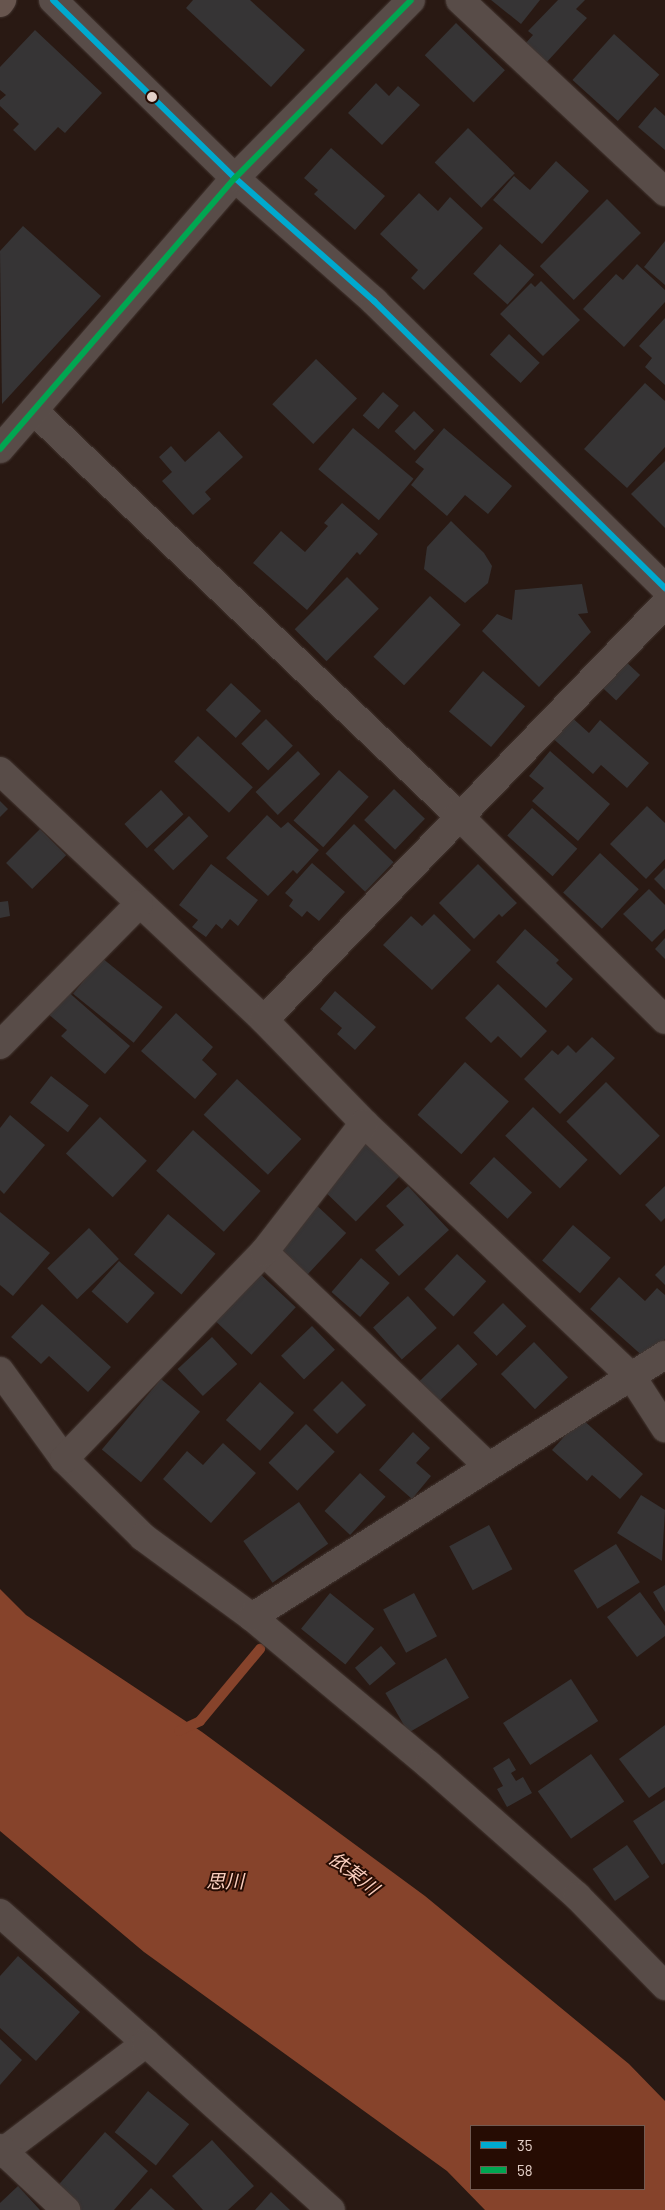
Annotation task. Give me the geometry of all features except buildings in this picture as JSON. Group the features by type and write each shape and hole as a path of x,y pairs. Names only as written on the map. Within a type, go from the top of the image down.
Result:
{"street":[{"path":"52,0 235,178 374,301 665,588"},
{"path":"0,449 35,412 235,178 411,0"},
{"path":"460,0 665,192"},
{"path":"35,412 458,815 665,1020"},
{"path":"264,1020 458,815 665,604"},
{"path":"0,771 264,1020 364,1123 632,1377 665,1428"},
{"path":"0,1045 139,904"},
{"path":"64,1459 264,1252 364,1123"},
{"path":"264,1252 488,1466"},
{"path":"252,1617 665,1355"},
{"path":"0,1371 64,1459 144,1537 252,1617 430,1766 577,1896 665,1986"},
{"path":"0,1913 331,2210"},
{"path":"66,2210 1,2152 146,2043"}],"water":[{"name":"思川","path":"0,1589 26,1615 202,1732 425,1896 629,2064 665,2101 665,2210 485,2210 447,2171 144,1952 0,1831"}],"waterway":[{"path":"179,1731 200,1721 260,1649"}],"transit line":[{"name":"35","path":"53,0 235,178 374,301 665,588"},
{"name":"58","path":"0,449 235,178 411,0"}],"water label":[{"name":"依某川","path":"354,1873"}]}
